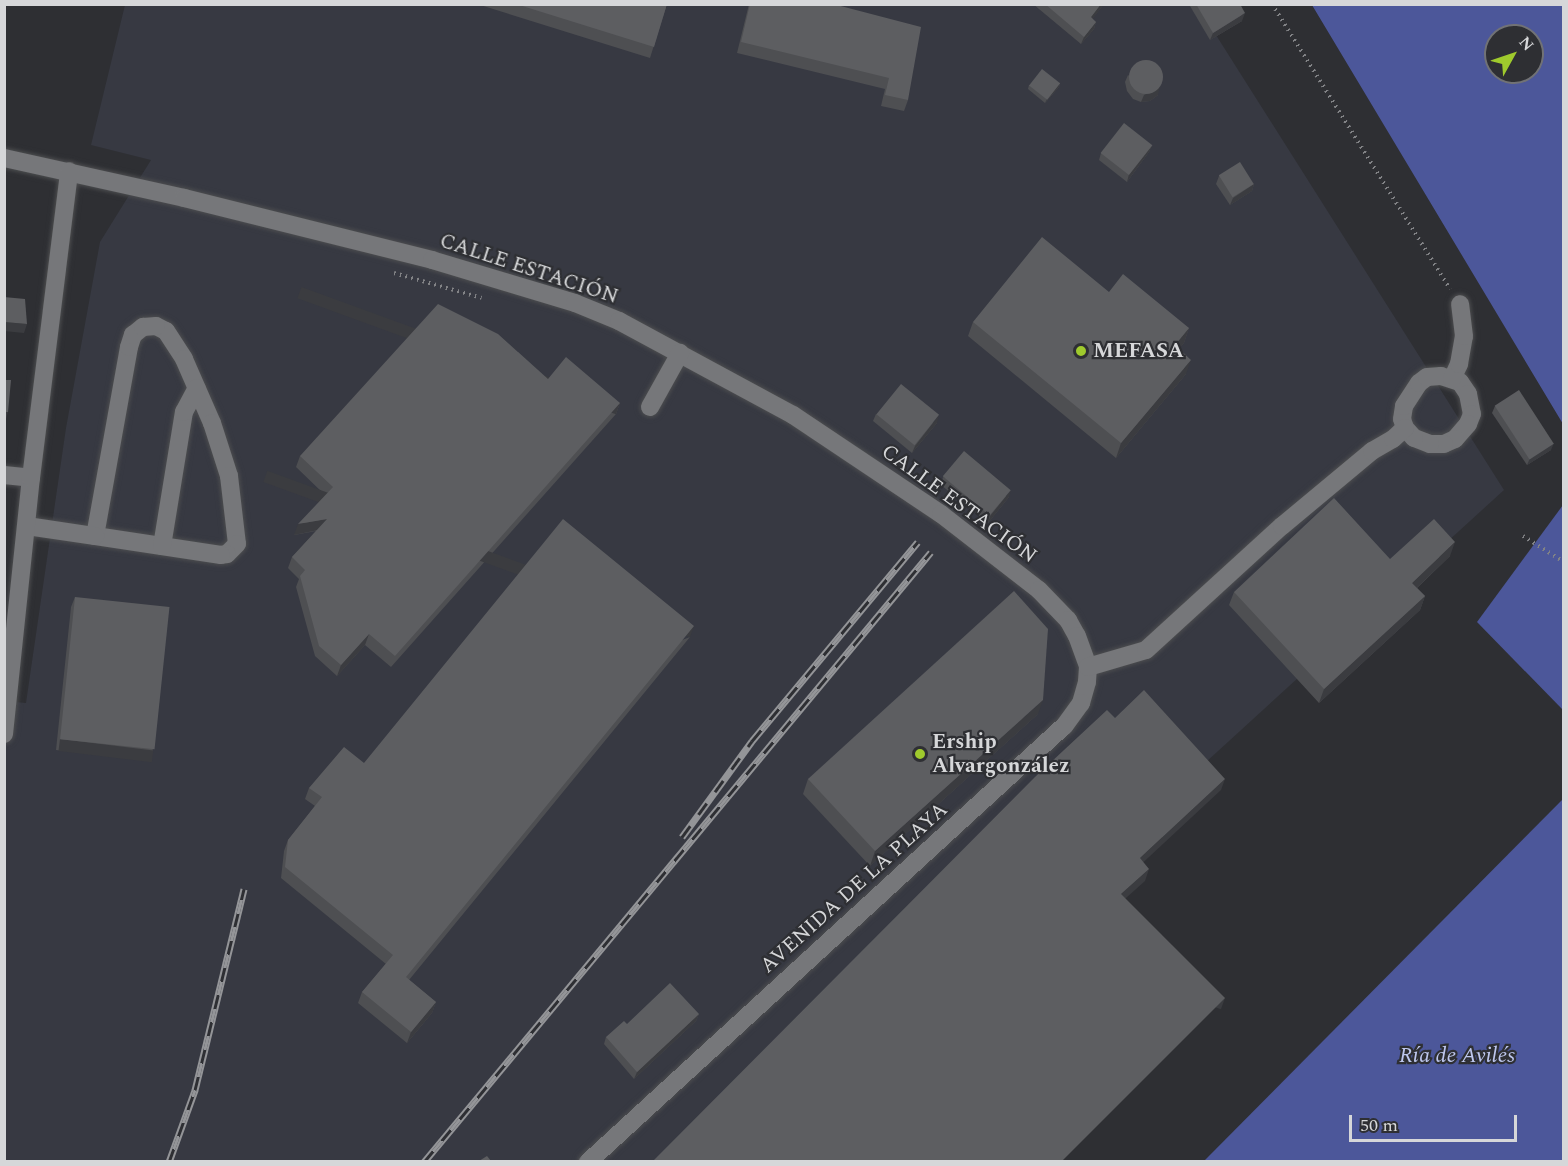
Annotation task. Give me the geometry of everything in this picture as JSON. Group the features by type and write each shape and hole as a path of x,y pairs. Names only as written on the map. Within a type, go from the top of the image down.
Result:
{"street":[{"name":"CALLE ESTACIÓN","path":"4,158 230,209 432,260 575,303 619,321 793,415 941,514 1039,590 1068,620"},
{"path":"4,734 10,629 27,526 69,171"},
{"path":"1452,379 1459,364 1464,336 1460,304"},
{"path":"27,526 221,555 231,552 237,544 234,501 229,476 197,388 184,359 165,331 156,326 143,327 133,335 95,536"},
{"path":"650,407 680,353"},
{"path":"1427,377 1452,379 1460,382 1471,404 1468,424 1462,433 1444,444 1430,444 1414,438 1405,428 1402,418 1404,406 1419,383 1427,377"},
{"path":"162,546 184,412 197,388"},
{"path":"1088,668 1146,650 1282,526 1372,451 1393,439 1405,428"},
{"path":"4,475 31,478"},
{"name":"AVENIDA DE LA PLAYA","path":"588,1161 1049,741 1081,703 1087,682 1088,668 1077,636 1068,620"}],"path":[{"path":"1272,4 1460,304"},
{"path":"388,272 490,301"},
{"path":"1523,536 1563,562"}],"shaded area":[{"path":"125,5 1197,5 1504,490 769,1161 5,1162 5,701 26,703 66,428 100,242 151,160 91,145"}],"water":[{"path":"1312,5 1563,5 1563,424"},
{"path":"1563,505 1563,710 1477,622"},
{"name":"Ría de Avilés","path":"1563,799 1563,1161 1204,1161"}],"building":[{"path":"516,4 667,4 654,47"},
{"path":"750,4 833,4 921,27 908,100 885,95 889,78 741,42"},
{"path":"1045,4 1101,4 1091,17 1096,22 1084,37"},
{"path":"1196,4 1240,4 1245,13 1213,33"},
{"path":"1146,60 1158,65 1163,77 1158,89 1146,94 1134,89 1129,77 1134,65"},
{"path":"1042,69 1060,83 1047,100 1029,86"},
{"path":"1124,123 1152,145 1129,175 1101,153"},
{"path":"1240,162 1254,184 1233,197 1219,175"},
{"name":"MEFASA","path":"1042,237 1109,292 1123,274 1189,328 1175,345 1191,360 1121,443 973,322"},
{"path":"4,297 25,299 27,324 4,322"},
{"path":"438,304 498,334 548,379 566,357 620,403 395,656 369,634 341,665 319,646 300,576 305,570 292,557 327,519 298,524 333,487 300,456"},
{"path":"4,380 11,380 8,412 4,412"},
{"path":"901,384 939,415 915,445 876,414"},
{"path":"1519,390 1554,444 1530,459 1495,406"},
{"path":"964,451 1011,490 990,515 943,476"},
{"path":"1334,498 1390,559 1434,519 1455,542 1412,583 1425,596 1324,689 1234,592"},
{"path":"563,519 694,626 406,977 436,1002 411,1032 362,992 393,955 285,867 288,840 322,797 309,788 344,747 364,763"},
{"name":"Ership Alvargonzález","path":"1014,591 1048,629 1043,700 875,851 808,779"},
{"path":"75,597 169,607 155,749 60,739"},
{"path":"1144,690 1225,779 1140,858 1149,869 1121,894 1225,998 1062,1161 653,1161 1035,777 1107,710 1115,718"},
{"path":"670,983 699,1014 637,1072 606,1037 624,1021 627,1024"},
{"path":"487,1156 491,1161 479,1161"}],"railway":[{"path":"682,837 752,741 918,542"},
{"path":"424,1162 931,552"},
{"path":"169,1162 195,1090 244,889"}],"place":[{"name":"MEFASA","path":"1081,351"},
{"name":"Ership Alvargonzález","path":"920,754"}]}
